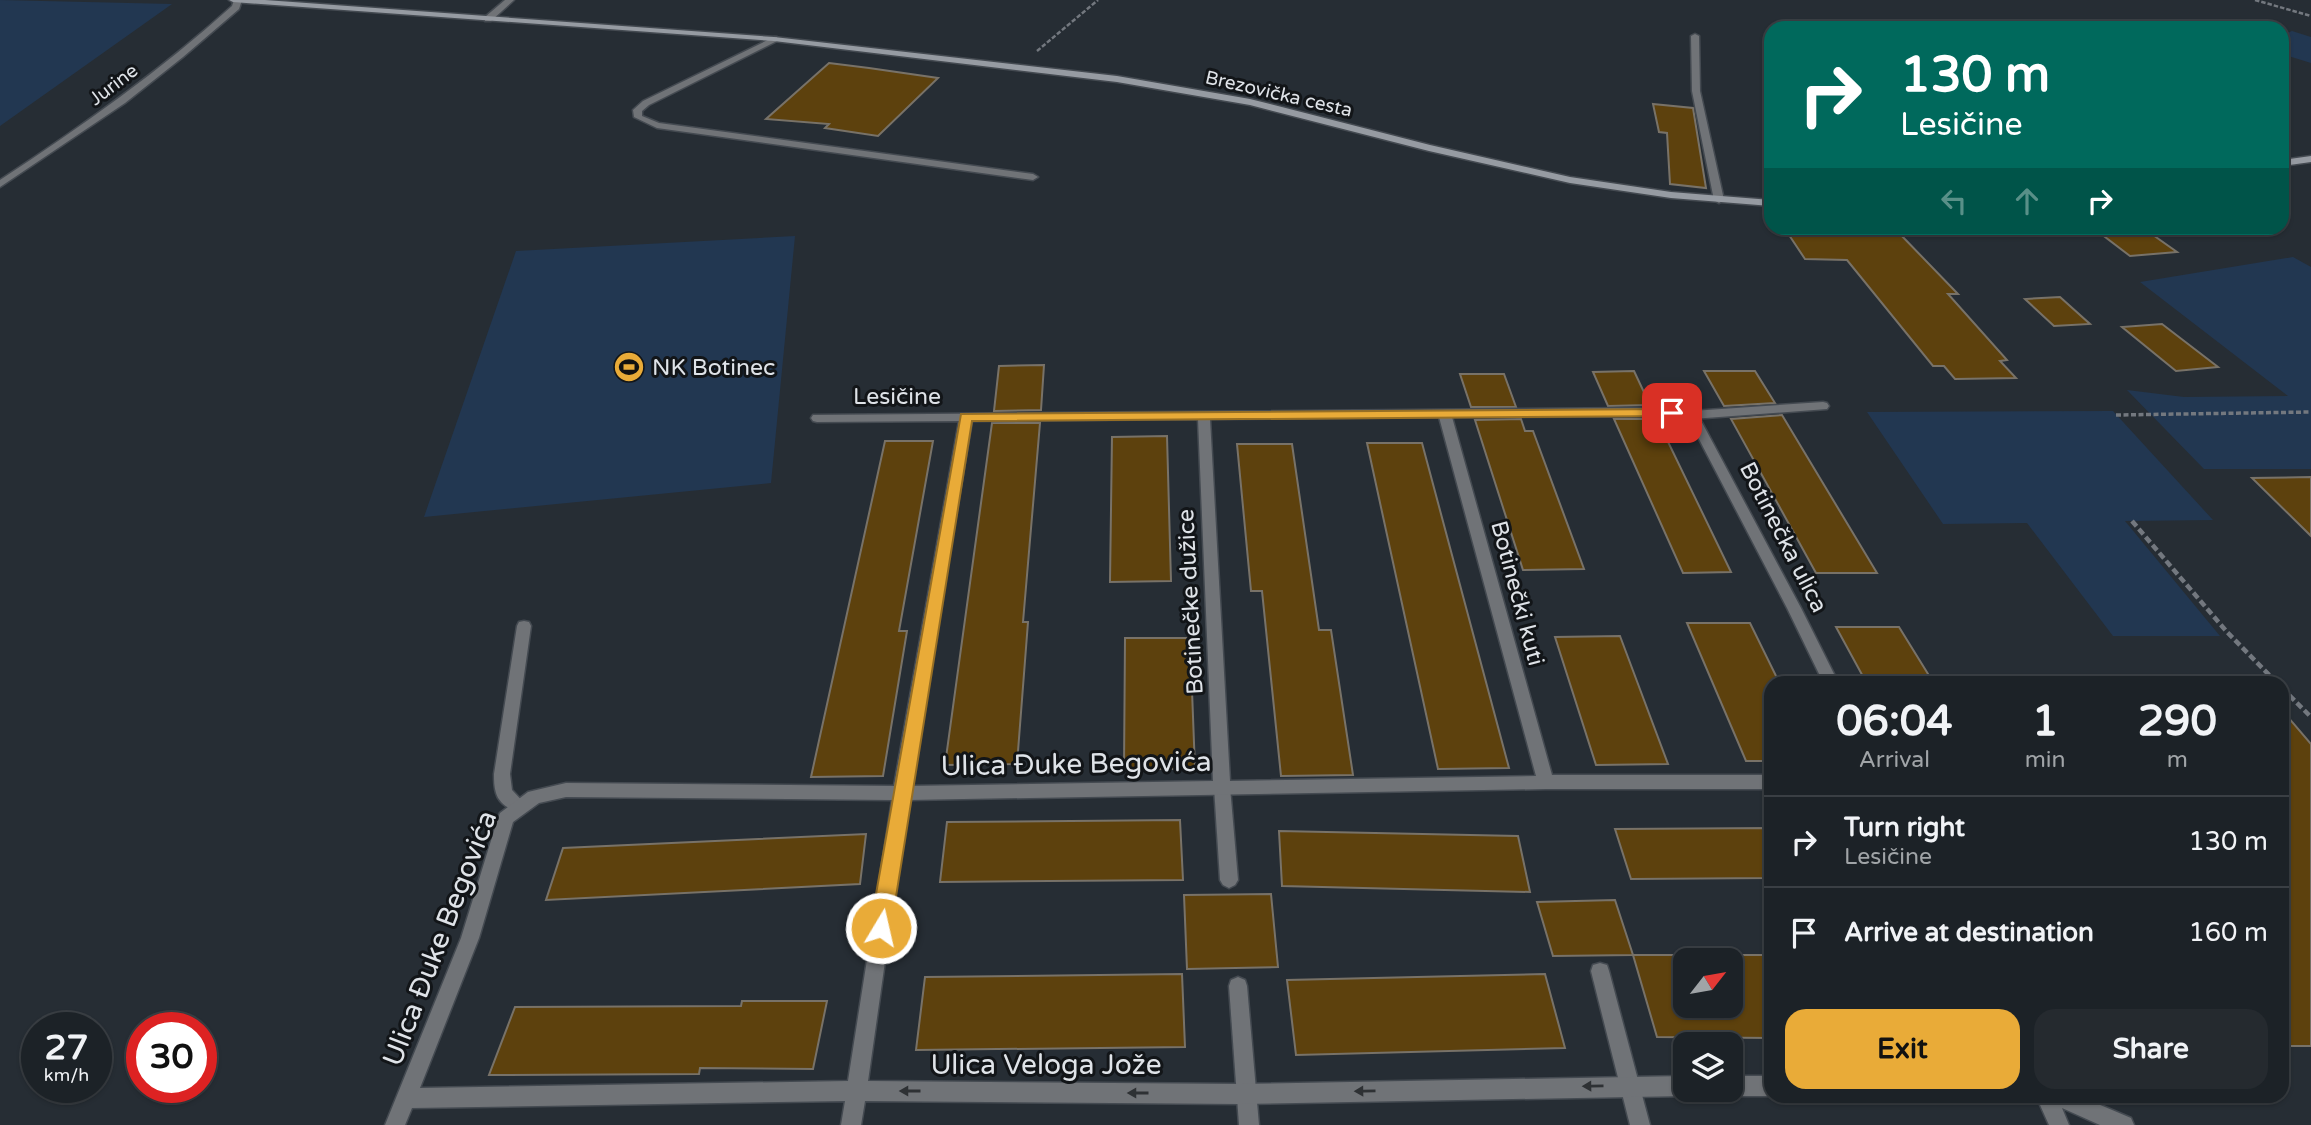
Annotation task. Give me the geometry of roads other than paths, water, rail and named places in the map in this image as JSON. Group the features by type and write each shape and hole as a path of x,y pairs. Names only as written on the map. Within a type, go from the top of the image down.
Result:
{"main road":[{"name":"Brezovička cesta","path":"233,0 775,39 1019,66 1208,93 1520,170 1619,188 1764,203"},
{"path":"2289,162 2311,159"}],"street":[{"name":"Jurine","path":"0,184 86,126 186,52 236,6 238,0"},
{"path":"488,19 510,0"},
{"path":"1695,36 1696,91 1719,200"},
{"path":"775,39 646,103 637,110 638,117 657,125 1033,177"},
{"name":"Lesičine","path":"817,418 1651,412 1692,415 1823,406"},
{"name":"Botinečke dužice","path":"1204,415 1229,880"},
{"name":"Botinečki kuti","path":"1446,415 1546,782"},
{"name":"Botinečka ulica","path":"1692,415 1827,676"},
{"path":"851,1125 901,793 966,417"},
{"path":"519,806 504,793 502,774 524,626"},
{"name":"Ulica Đuke Begovića","path":"395,1125 470,938 506,818 534,797 566,790 901,793 1546,782 1764,782"},
{"path":"1600,971 1640,1125"},
{"path":"1238,986 1249,1125"},
{"name":"Ulica Veloga Jože","path":"406,1098 856,1091 1247,1093 1673,1086"},
{"path":"1743,1086 1764,1086"},
{"path":"2049,1103 2059,1125"},
{"path":"2073,1103 2124,1125"}],"place":[{"name":"NK Botinec","path":"629,367"}]}
